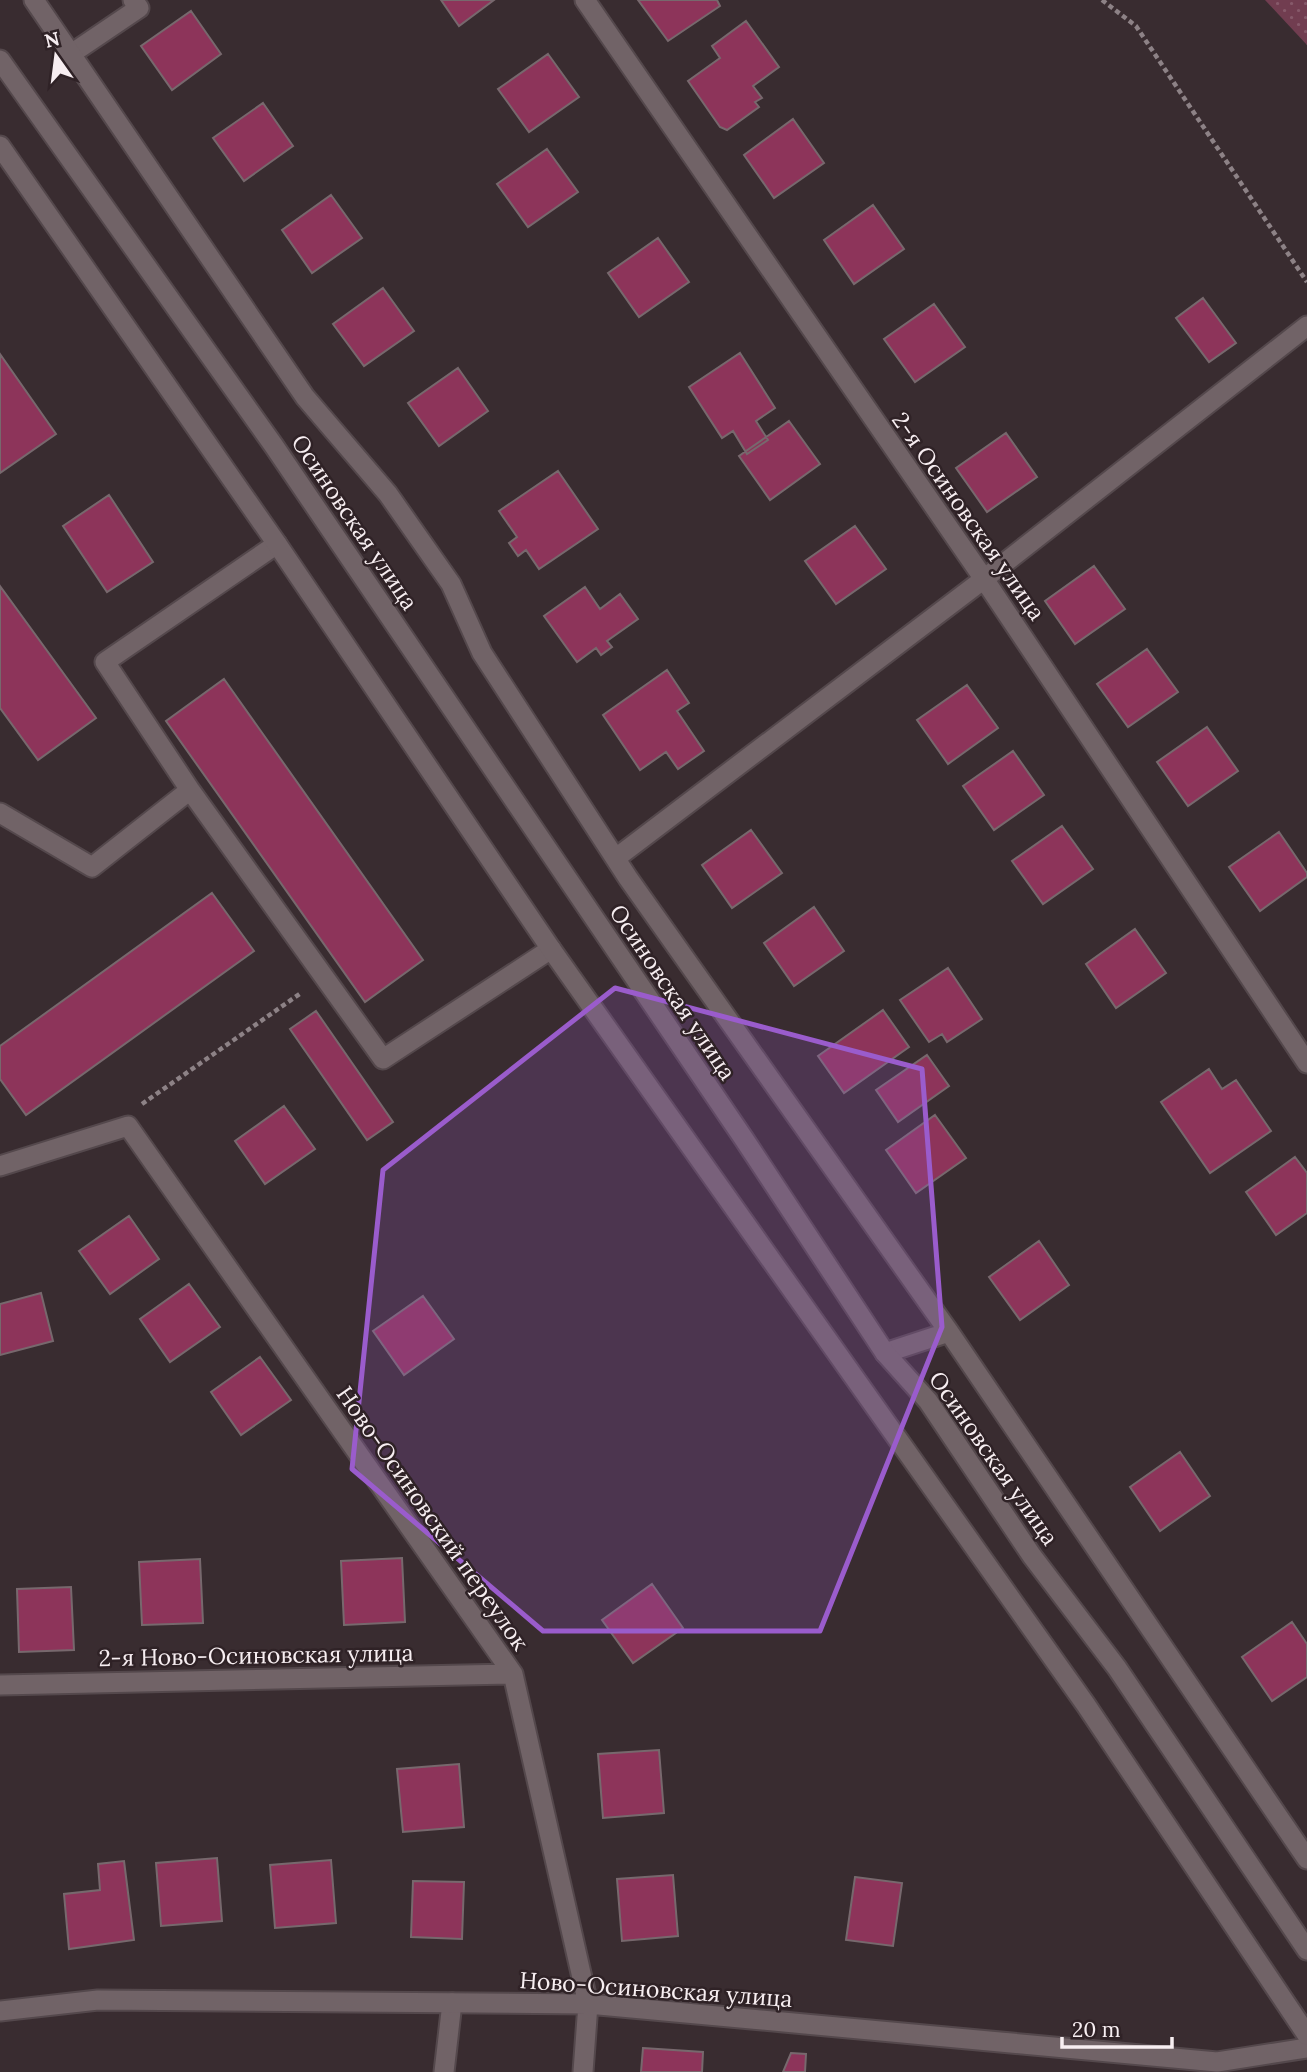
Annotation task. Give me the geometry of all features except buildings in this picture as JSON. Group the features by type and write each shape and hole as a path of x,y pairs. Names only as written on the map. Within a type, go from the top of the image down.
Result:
{"street":[{"path":"34,0 305,397 388,494 443,573 482,653 616,858 949,1332 1307,1859"},
{"path":"71,54 139,8 134,0"},
{"name":"2-я Осиновская улица","path":"585,0 984,579 1307,1063"},
{"name":"Осиновская улица","path":"0,60 274,446 744,1139 885,1353 928,1401 1032,1556 1117,1668 1307,1950"},
{"path":"0,146 277,544 551,949 1086,1705 1307,2035"},
{"path":"616,858 984,579 1307,326"},
{"path":"277,544 105,662 190,790 383,1059 551,949"},
{"path":"0,813 92,867 190,790"},
{"path":"0,1166 128,1125"},
{"name":"Ново-Осиновский переулок","path":"128,1125 513,1674 588,2004 583,2072"},
{"path":"885,1353 949,1332"},
{"name":"2-я Ново-Осиновская улица","path":"0,1685 513,1674"},
{"name":"Ново-Осиновская улица","path":"0,2011 98,2000 588,2004 1217,2062 1307,2048"},
{"path":"444,2072 452,2003"}],"path":[{"path":"1102,0 1136,26 1307,282"},
{"path":"128,1125 142,1104 324,976"}],"highlighted area":[{"path":"615,988 922,1069 942,1327 820,1631 543,1631 352,1469 383,1170"}],"shaded area":[{"path":"1265,0 1307,0 1307,45"}]}
